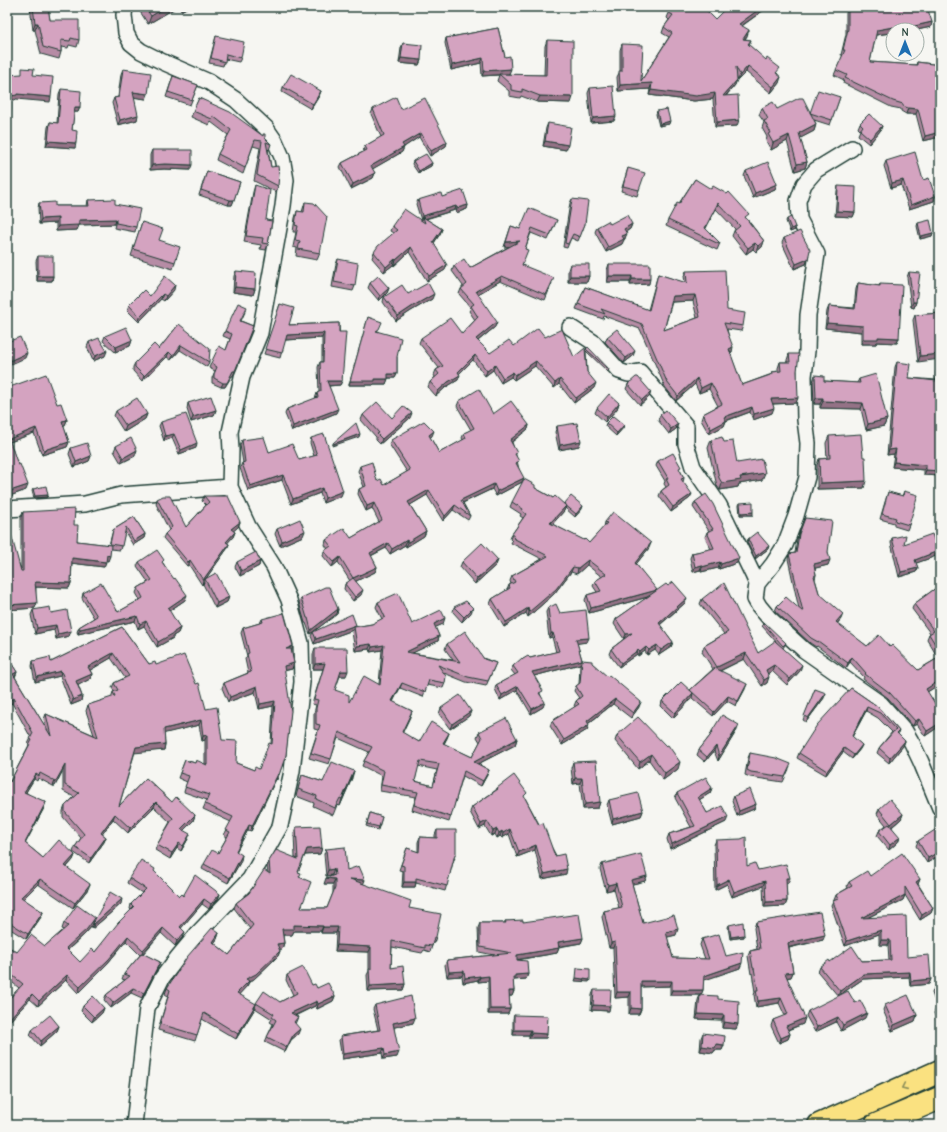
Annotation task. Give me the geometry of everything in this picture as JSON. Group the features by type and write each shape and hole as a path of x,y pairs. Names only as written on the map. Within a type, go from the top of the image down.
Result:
{"highway":[{"path":"819,1125 940,1071"},
{"path":"876,1125 940,1098"}],"street":[{"path":"125,7 124,15 126,33 131,43 141,51 209,82 236,100 266,128 276,141 282,157 286,180 283,206 260,333 242,377 230,432 230,487 248,526 274,567 289,600 301,643 302,682 292,771 280,826 250,879 198,933 178,957 162,978 147,1008 134,1125"},
{"path":"852,148 816,170 804,184 798,201 799,219 817,254 808,315 807,351 804,376 805,420 808,443 807,477 796,516 785,545 773,564 757,584 755,599 769,618 804,650 881,704 901,727 912,744 940,808"},
{"path":"570,327 593,342 619,371 628,374 640,372 686,426 686,444 693,468 719,505 757,584"},
{"path":"7,509 85,504 121,495 230,487"}],"building":[{"path":"33,7 48,7 50,20 79,20 79,40 71,38 70,41 61,40 61,52 43,47 38,23 35,23"},
{"path":"145,7 166,7 151,16"},
{"path":"674,7 703,7 715,19 727,7 762,7 739,24 749,30 743,39 751,40 748,44 766,60 767,58 780,68 776,73 781,77 773,87 748,66 740,75 736,67 737,80 723,96 738,95 739,120 717,122 715,93 696,96 651,90 652,83 620,85 619,71 622,71 622,44 643,45 641,81 672,33 664,27 673,15 669,13"},
{"path":"927,7 932,22 925,24 925,22 885,22 885,28 877,30 870,62 917,65 917,62 940,65 940,132 925,136 918,109 903,106 903,104 893,101 845,78 847,75 836,70 845,50 843,50 848,29 848,8"},
{"path":"498,28 505,57 510,56 511,69 484,71 483,58 452,65 446,38"},
{"path":"216,36 244,42 241,58 226,54 225,62 211,58"},
{"path":"547,40 573,41 573,97 540,96 522,89 522,92 511,90 511,85 499,74 546,75"},
{"path":"403,43 422,45 421,60 401,58"},
{"path":"22,68 34,69 33,75 53,77 51,97 17,94 11,96 11,109 8,109 7,120 7,75 22,74"},
{"path":"123,69 151,73 148,94 133,92 138,115 120,120 114,98 119,97"},
{"path":"291,74 321,91 313,104 283,87"},
{"path":"173,76 198,85 192,100 168,92"},
{"path":"613,86 616,116 593,118 590,88"},
{"path":"61,89 81,91 80,107 75,107 72,130 77,131 76,143 48,141 50,122 58,123"},
{"path":"818,90 840,97 832,120 810,113"},
{"path":"396,97 401,109 425,98 447,142 431,151 421,133 402,144 404,147 371,166 375,173 353,184 342,163 367,150 365,146 384,135 373,109"},
{"path":"199,98 230,112 263,136 263,134 265,134 265,138 271,144 266,142 271,167 278,166 278,186 257,175 262,141 255,140 245,168 218,154 231,130 213,116 212,119 193,111"},
{"path":"799,98 803,98 816,124 799,133 807,162 797,164 789,135 773,143 768,134 771,133 764,121 768,119 762,108 773,102 777,109"},
{"path":"667,109 670,121 660,124 657,111"},
{"path":"869,114 882,126 870,139 860,130 863,126 860,123"},
{"path":"548,123 571,127 568,145 545,141"},
{"path":"152,150 192,150 192,165 152,165"},
{"path":"915,152 923,180 929,178 935,196 911,205 903,180 892,183 886,161"},
{"path":"426,154 432,163 419,171 413,161"},
{"path":"768,162 777,184 755,193 746,171"},
{"path":"628,168 645,173 639,190 623,186"},
{"path":"207,171 240,182 234,200 201,190"},
{"path":"695,179 711,189 713,186 727,194 729,192 749,214 745,217 764,241 758,246 755,243 748,248 734,231 740,226 718,203 705,228 720,243 719,244 668,220 677,203 679,204"},
{"path":"255,185 270,190 266,220 272,221 268,244 262,243 263,238 246,236"},
{"path":"838,186 856,187 855,212 837,211"},
{"path":"463,190 468,205 457,208 456,206 422,216 418,200 441,193 442,197"},
{"path":"115,199 115,204 140,209 136,227 116,223 116,219 79,220 79,225 58,226 58,218 41,219 39,203 55,202 55,206 89,206 88,200"},
{"path":"572,199 588,201 585,224 580,237 573,234 568,244 565,243"},
{"path":"305,202 314,203 327,217 320,253 298,249 300,241 295,240 298,226 295,225 297,211 304,212"},
{"path":"529,208 557,220 550,235 532,228 525,249 528,250 522,265 554,278 546,295 502,276 476,291 497,322 476,339 490,353 509,340 514,346 538,328 545,337 562,329 574,357 585,348 587,372 596,383 576,398 560,379 555,383 536,361 515,375 513,372 503,378 495,365 487,371 475,355 458,372 460,375 448,382 438,391 430,382 439,374 436,370 443,366 421,338 450,318 462,334 478,317 471,306 474,304 461,289 467,284 454,266 464,259 470,268 520,241 506,242 511,226 520,229"},
{"path":"404,209 425,223 423,217 442,229 433,242 447,265 429,276 411,247 386,267 374,252 378,246 397,230 392,226"},
{"path":"627,215 632,224 624,229 627,234 622,236 624,239 608,247 597,227 608,221 610,224"},
{"path":"791,217 795,227 791,229 787,219"},
{"path":"930,220 933,233 921,236 918,223"},
{"path":"142,222 163,229 159,240 180,247 175,262 133,249"},
{"path":"7,227 10,228 7,245"},
{"path":"800,231 810,250 808,259 796,264 784,238"},
{"path":"38,256 53,256 53,276 38,276"},
{"path":"338,259 358,263 355,286 334,282"},
{"path":"570,264 589,264 589,276 570,276"},
{"path":"609,264 650,264 650,279 632,279 632,276 609,276"},
{"path":"725,270 727,310 745,313 743,326 724,323 733,347 729,349 742,385 773,374 772,372 781,371 780,362 790,362 789,354 799,354 797,371 798,398 771,399 774,408 754,414 752,407 724,417 726,421 711,429 703,414 722,404 711,383 701,388 697,378 678,396 667,382 642,324 601,309 605,314 578,304 585,287 649,310 658,274 687,283 686,271","holes":["695,295 700,317 664,330 673,296"]},
{"path":"236,271 256,273 255,289 235,287"},
{"path":"909,272 920,273 916,302 913,302"},
{"path":"165,276 175,285 166,296 163,294 140,317 129,305 144,290 150,296"},
{"path":"378,276 389,288 380,296 370,283"},
{"path":"428,283 434,294 398,316 384,297 402,285 408,294"},
{"path":"858,283 880,286 880,284 902,285 899,338 878,337 878,339 863,339 863,326 827,323 829,306 855,309"},
{"path":"238,303 247,307 240,321 253,326 235,371 233,371 227,383 223,383 214,378 217,367 211,363 219,346 226,350 232,334 225,331"},
{"path":"280,304 294,308 289,325 339,323 339,332 346,332 342,381 327,381 338,409 293,426 287,409 318,397 317,393 321,391 320,362 323,362 324,333 287,335 282,353 265,349"},
{"path":"940,313 940,354 920,356 915,315"},
{"path":"368,317 382,322 379,329 376,331 401,338 397,357 397,374 388,374 388,379 375,379 375,381 350,381"},
{"path":"179,324 210,349 209,362 181,345 173,356 169,352 144,376 135,367 135,363 154,344 159,349"},
{"path":"126,327 132,340 116,347 105,336"},
{"path":"617,329 635,351 626,358 607,337"},
{"path":"20,337 27,353 7,362 7,342"},
{"path":"99,338 107,351 95,356 89,342"},
{"path":"588,347 609,369 586,349"},
{"path":"897,362 911,364 909,378 937,381 938,367 940,367 940,471 926,470 926,465 894,462 896,449 889,450"},
{"path":"46,374 57,404 61,403 67,420 62,421 69,442 44,450 36,428 9,439 18,465 20,464 28,485 7,492 7,388"},
{"path":"876,374 887,419 868,424 863,403 823,401 823,398 816,398 815,375 824,376 824,381 860,383 859,379"},
{"path":"638,377 651,392 642,400 628,384"},
{"path":"479,389 493,414 511,401 529,425 510,440 517,453 515,454 519,461 516,463 524,478 497,491 494,484 461,500 470,516 455,505 445,516 429,490 408,502 426,531 408,542 407,540 392,549 388,543 370,553 377,567 353,578 340,557 334,562 324,551 331,546 326,540 344,528 351,538 382,520 374,503 367,506 359,489 366,486 360,466 372,462 377,481 381,479 384,485 410,470 391,440 424,421 434,431 429,435 439,453 466,438 464,433 474,428 459,401"},
{"path":"609,394 619,403 607,417 597,408"},
{"path":"211,396 216,410 193,417 188,403"},
{"path":"137,398 147,414 126,426 116,411"},
{"path":"377,402 392,418 403,406 412,413 382,439 377,434 379,433 363,415"},
{"path":"666,410 678,424 671,429 660,415"},
{"path":"186,414 197,443 181,450 174,434 165,436 161,422"},
{"path":"613,416 624,425 617,433 606,423"},
{"path":"356,423 360,434 333,444 333,443"},
{"path":"577,423 581,441 560,445 557,426"},
{"path":"324,434 343,491 325,498 322,488 293,499 283,475 250,486 242,463 245,462 242,440 264,437 269,452 292,444 299,460 317,455 311,438"},
{"path":"861,434 863,457 865,457 866,481 820,483 819,459 830,458 829,436"},
{"path":"722,437 724,442 733,441 737,463 762,459 765,473 740,477 741,480 722,483 719,478 711,440"},
{"path":"131,438 137,450 123,458 116,446"},
{"path":"87,443 91,456 76,462 71,448"},
{"path":"673,453 681,467 679,468 684,478 681,479 692,494 673,507 661,491 669,485 666,479 668,478 658,461"},
{"path":"524,479 535,485 535,488 553,498 555,496 566,506 550,523 584,540 585,539 589,543 607,523 605,522 613,512 651,543 635,563 657,590 591,608 587,595 601,591 595,581 606,574 588,560 578,568 573,567 556,589 529,612 528,608 506,622 492,599 510,588 509,585 515,582 512,576 548,556 513,538 515,536 512,534 526,514 522,511 523,509 512,502"},
{"path":"46,486 48,495 35,496 33,489"},
{"path":"904,491 918,495 909,525 895,521 896,518 882,514 888,492 903,496"},
{"path":"706,494 713,504 739,558 721,564 720,562 702,567 702,565 695,567 692,553 714,548 707,532 713,529 695,502"},
{"path":"163,496 170,496 186,527 209,502 204,496 228,496 240,522 231,529 235,532 226,542 229,544 203,580 190,560 188,562 165,534 172,527 157,499"},
{"path":"571,496 583,506 576,514 564,504"},
{"path":"753,502 753,512 741,513 740,503"},
{"path":"75,509 74,525 78,525 77,541 111,545 110,556 107,555 106,562 72,558 71,583 35,582 37,603 7,605 7,534 11,534 21,571 23,571 23,512"},
{"path":"134,517 145,534 134,541 126,527 122,546 110,544 113,530"},
{"path":"805,518 832,521 828,552 830,560 814,564 816,575 814,576 819,593 843,614 836,622 867,646 879,635 890,647 892,645 918,670 940,657 940,680 926,689 940,710 940,723 927,731 919,719 915,721 890,693 865,674 866,673 852,657 848,663 818,641 811,638 777,606 786,597 803,612 789,554 796,553 799,534"},
{"path":"300,519 305,531 282,541 277,529"},
{"path":"757,532 769,546 756,556 748,539"},
{"path":"932,534 938,551 915,560 918,568 901,572 892,538 906,535 904,544"},
{"path":"482,543 498,560 477,579 462,562"},
{"path":"157,550 164,560 162,562 187,595 168,608 180,628 158,642 146,621 140,624 137,616 80,629 79,627 97,616 83,593 101,583 118,612 143,598 138,588 152,580 139,562"},
{"path":"256,552 260,561 241,571 237,562"},
{"path":"216,573 229,597 217,603 205,579"},
{"path":"353,578 363,590 355,597 345,584"},
{"path":"673,582 687,598 659,623 673,642 661,650 657,645 649,650 646,647 640,652 638,650 621,663 611,649 632,633 626,634 616,619 666,584 668,586"},
{"path":"724,583 758,653 775,641 802,665 790,679 774,665 766,670 769,677 764,680 746,653 717,667 704,646 728,632 702,599"},
{"path":"940,585 940,652 929,634 934,631 914,604"},
{"path":"325,587 329,587 338,609 311,630 301,598"},
{"path":"398,593 412,624 441,610 445,618 434,624 439,636 406,652 460,662 447,644 465,631 484,659 496,663 488,681 468,677 438,665 446,676 445,683 429,680 425,692 402,683 392,701 412,711 402,732 419,742 431,722 449,733 443,743 472,757 482,738 479,732 506,718 517,739 474,762 489,770 483,781 464,771 451,817 414,805 418,792 381,785 384,771 364,761 372,747 339,732 331,759 311,753 320,725 316,724 316,708 318,700 314,699 325,663 315,664 315,648 347,648 348,671 341,671 335,690 349,695 349,702 364,676 380,685 384,645 372,647 371,644 357,646 354,627 372,624 385,617 378,602","holes":["420,761 439,764 433,786 415,781"]},
{"path":"466,601 473,608 464,617 454,607"},
{"path":"556,604 560,613 586,610 589,638 576,639 582,660 532,672 543,691 539,693 545,702 532,709 518,686 502,695 496,685 518,673 513,666 522,658 523,659 528,656 530,658 559,651 553,633 551,633 548,608"},
{"path":"50,607 51,613 67,610 71,631 58,634 56,625 37,628 33,610"},
{"path":"284,613 293,646 286,649 291,649 294,663 284,666 291,711 286,755 279,775 278,774 252,826 249,825 236,851 242,855 230,878 204,864 212,850 218,853 230,832 226,830 233,817 205,804 209,795 185,787 189,776 180,773 185,760 195,763 196,760 207,765 207,735 203,736 201,720 164,729 165,744 136,747 119,806 146,778 172,802 176,797 195,815 181,829 190,834 183,846 179,843 172,853 157,845 173,818 156,802 130,828 115,814 101,833 106,837 91,858 75,847 84,834 65,812 65,806 79,793 65,785 65,765 56,781 40,773 39,776 36,774 24,792 46,802 25,843 43,858 59,840 75,855 65,866 90,884 75,903 40,879 21,897 43,912 28,934 9,922 7,924 7,868 10,863 7,862 7,770 10,782 32,740 30,739 33,733 14,698 9,701 7,697 7,656 17,672 13,674 51,736 46,714 98,737 88,705 115,696 113,692 118,690 114,683 129,676 113,653 88,667 92,674 76,681 82,696 73,700 61,671 37,677 33,661 50,657 51,662 122,627 149,664 155,662 156,665 184,655 196,684 199,683 206,709 217,707 222,740 237,741 236,763 254,770 255,767 259,769 269,743 272,744 275,701 260,704 257,686 230,697 224,683 251,672 247,654 249,653 243,628 263,622 262,619"},
{"path":"352,614 356,625 316,639 313,632"},
{"path":"764,622 786,643 783,646 763,623"},
{"path":"582,660 592,661 592,663 608,677 609,675 641,702 633,713 615,699 587,721 589,725 564,740 552,721 579,704 576,701 582,696 576,686 580,683"},
{"path":"715,668 747,684 738,701 728,696 714,712 690,690"},
{"path":"681,682 693,693 675,713 662,701"},
{"path":"851,688 877,706 899,731 897,733 905,741 890,758 879,748 896,730 880,713 867,707 852,736 862,745 854,755 844,748 827,771 799,753 817,725"},
{"path":"815,689 826,693 808,718 804,716"},
{"path":"460,695 471,711 452,724 441,708"},
{"path":"722,715 739,725 719,756 716,746 707,757 699,750 713,732 712,731"},
{"path":"638,717 666,746 668,745 680,762 665,773 651,754 640,762 617,735"},
{"path":"750,753 776,758 791,764 785,777 751,772 747,770"},
{"path":"596,761 600,802 585,804 582,778 575,778 573,762"},
{"path":"332,762 354,771 342,799 340,798 335,808 316,799 317,796 298,789 302,775 323,782"},
{"path":"514,775 527,793 524,796 539,825 543,823 555,856 564,854 567,869 544,874 536,845 519,852 510,829 503,833 502,831 499,833 497,829 493,831 487,821 481,824 472,807 498,789 497,788"},
{"path":"706,777 712,788 698,797 707,813 722,806 728,817 672,844 669,834 695,826 677,793"},
{"path":"750,789 756,804 739,811 734,796"},
{"path":"638,793 643,811 613,819 609,800"},
{"path":"890,799 903,814 891,824 879,809"},
{"path":"370,813 382,817 379,827 367,824"},
{"path":"889,824 900,837 890,845 879,831"},
{"path":"320,826 322,848 307,849 298,872 301,873 299,877 311,882 301,908 327,908 335,888 335,879 326,878 335,875 334,869 328,870 326,849 345,847 347,870 359,866 365,880 350,879 411,901 409,908 441,914 436,937 434,937 432,946 425,945 425,948 392,941 391,968 403,966 405,984 370,986 369,969 371,969 371,947 337,945 338,927 294,925 294,929 282,929 284,943 277,944 280,951 256,974 246,979 249,981 237,993 256,1004 238,1034 204,1013 197,1035 160,1024 170,990 167,988 187,957 212,928 219,933 213,942 229,955 253,925 236,903 249,893 264,870 270,874 269,861 276,850 298,859 296,827"},
{"path":"938,828 940,831 940,851 928,858 918,841"},
{"path":"437,830 456,830 456,854 447,886 416,878 416,882 404,882 404,866 401,865 407,848 419,852 420,837 437,838"},
{"path":"746,837 747,866 755,863 758,870 786,864 790,878 786,878 787,901 766,902 765,881 734,892 729,879 717,885 716,840 741,839"},
{"path":"902,853 920,879 916,882 933,908 922,915 905,887 905,895 861,918 906,916 907,957 929,955 931,979 911,981 910,972 864,974 840,991 820,967 829,960 830,962 852,946 862,961 891,960 890,940 881,940 881,930 847,941 833,901 838,899 836,895 852,886 849,882 867,871 870,876"},
{"path":"641,854 647,876 631,880 643,923 674,915 678,929 666,932 673,958 709,959 702,939 719,934 726,956 743,952 742,963 704,976 703,990 672,990 672,981 641,981 641,1009 631,1008 631,992 617,992 615,942 611,943 604,911 622,907 616,883 608,885 602,864"},
{"path":"141,860 155,869 154,871 179,896 181,894 183,896 195,875 220,894 211,904 204,899 180,927 185,932 177,941 163,928 143,950 128,936 109,959 80,987 67,975 39,1001 32,994 8,1020 7,1001 23,984 7,971 7,946 17,952 31,935 45,946 68,926 64,923 77,905 95,918 87,929 66,948 80,962 92,949 95,952 118,923 134,907 131,904 146,889 129,878"},
{"path":"110,892 122,899 94,924 93,923"},
{"path":"820,912 825,935 788,943 793,972 785,973 805,1018 786,1026 790,1034 781,1038 773,1020 788,1014 781,998 758,1001 756,990 758,990 750,951 760,949 756,922"},
{"path":"579,914 583,938 558,942 559,948 517,955 517,960 527,961 528,974 515,975 515,977 513,977 514,991 509,991 510,1009 490,1009 489,976 465,978 464,971 449,972 447,960 512,953 480,947 480,923 506,923 505,921 523,920 523,922"},
{"path":"743,922 744,935 731,937 729,925"},
{"path":"142,953 160,962 144,993 133,988 113,1003 106,995 130,976 124,974"},
{"path":"303,967 312,985 315,984 317,988 328,983 335,996 318,1004 317,1001 291,1013 298,1017 294,1022 300,1029 293,1035 287,1047 267,1037 276,1020 272,1017 274,1014 256,1003 264,991 280,1002 297,993 287,975"},
{"path":"577,968 590,969 590,980 576,978"},
{"path":"940,986 940,1003 934,988"},
{"path":"594,990 611,990 610,1006 593,1005"},
{"path":"848,991 855,1003 860,1000 867,1013 843,1025 838,1017 817,1027 808,1011"},
{"path":"700,995 718,996 718,999 739,1001 738,1024 724,1022 724,1015 698,1014"},
{"path":"908,995 917,1015 894,1025 885,1005"},
{"path":"93,996 104,1008 94,1017 83,1006"},
{"path":"411,996 415,1018 393,1023 399,1052 385,1055 384,1048 343,1054 341,1036 380,1030 375,1005"},
{"path":"940,1004 940,1021 936,1008 939,1007 938,1005"},
{"path":"50,1015 59,1026 41,1041 32,1030"},
{"path":"514,1015 548,1016 547,1034 531,1033 531,1030 514,1030"},
{"path":"703,1033 725,1036 724,1045 716,1044 715,1048 702,1046"}]}
